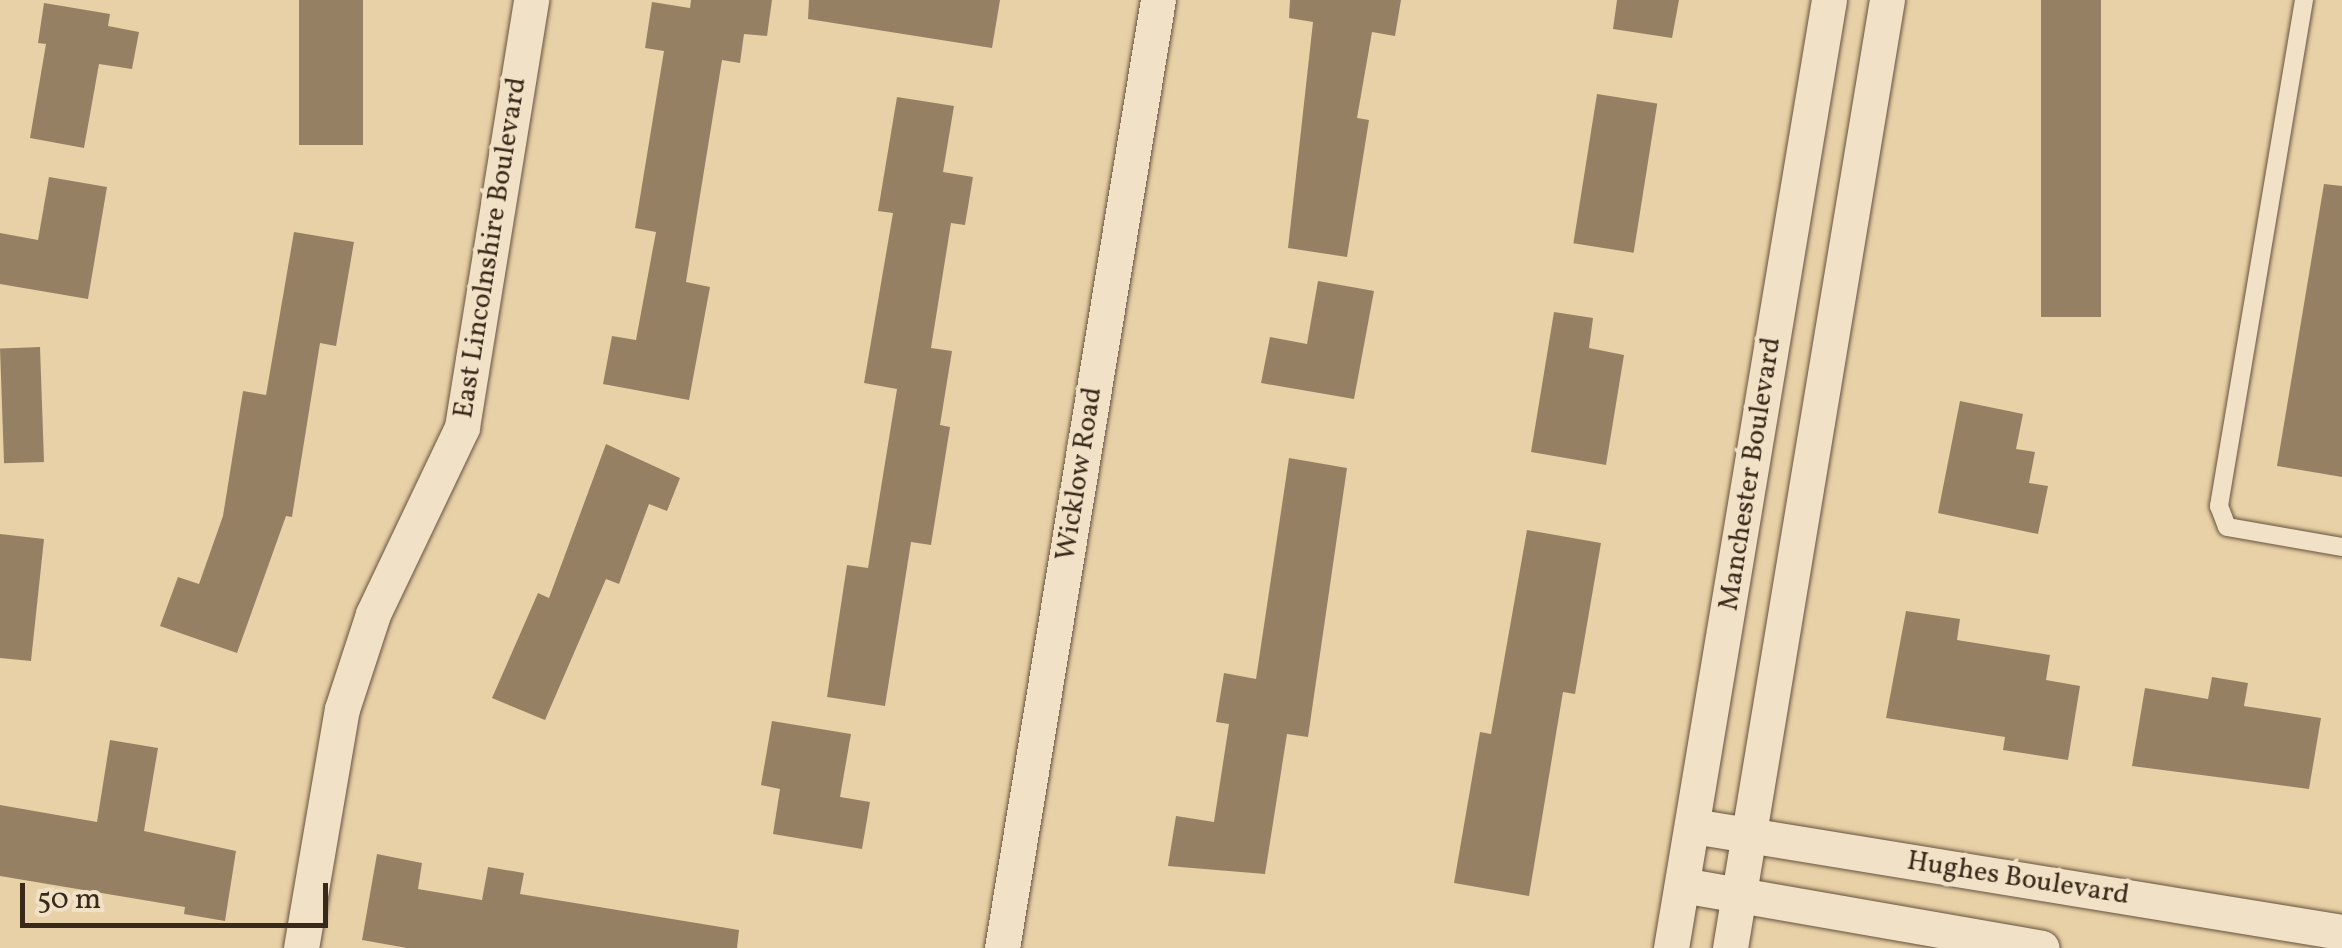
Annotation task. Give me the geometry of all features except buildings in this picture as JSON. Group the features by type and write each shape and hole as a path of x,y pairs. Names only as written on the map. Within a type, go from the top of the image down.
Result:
{"street":[{"name":"East Lincolnshire Boulevard","path":"302,948 342,710 373,614 462,426 531,0"},
{"name":"Wicklow Road","path":"1002,948 1158,0"},
{"name":"Manchester Boulevard","path":"1672,948 1829,0"},
{"name":"Manchester Boulevard","path":"1730,948 1888,0"},
{"name":"Hughes Boulevard","path":"1693,826 2342,932"},
{"path":"1682,884 2042,948"}],"lane":[{"path":"2304,0 2218,506 2228,527 2342,547"}]}
